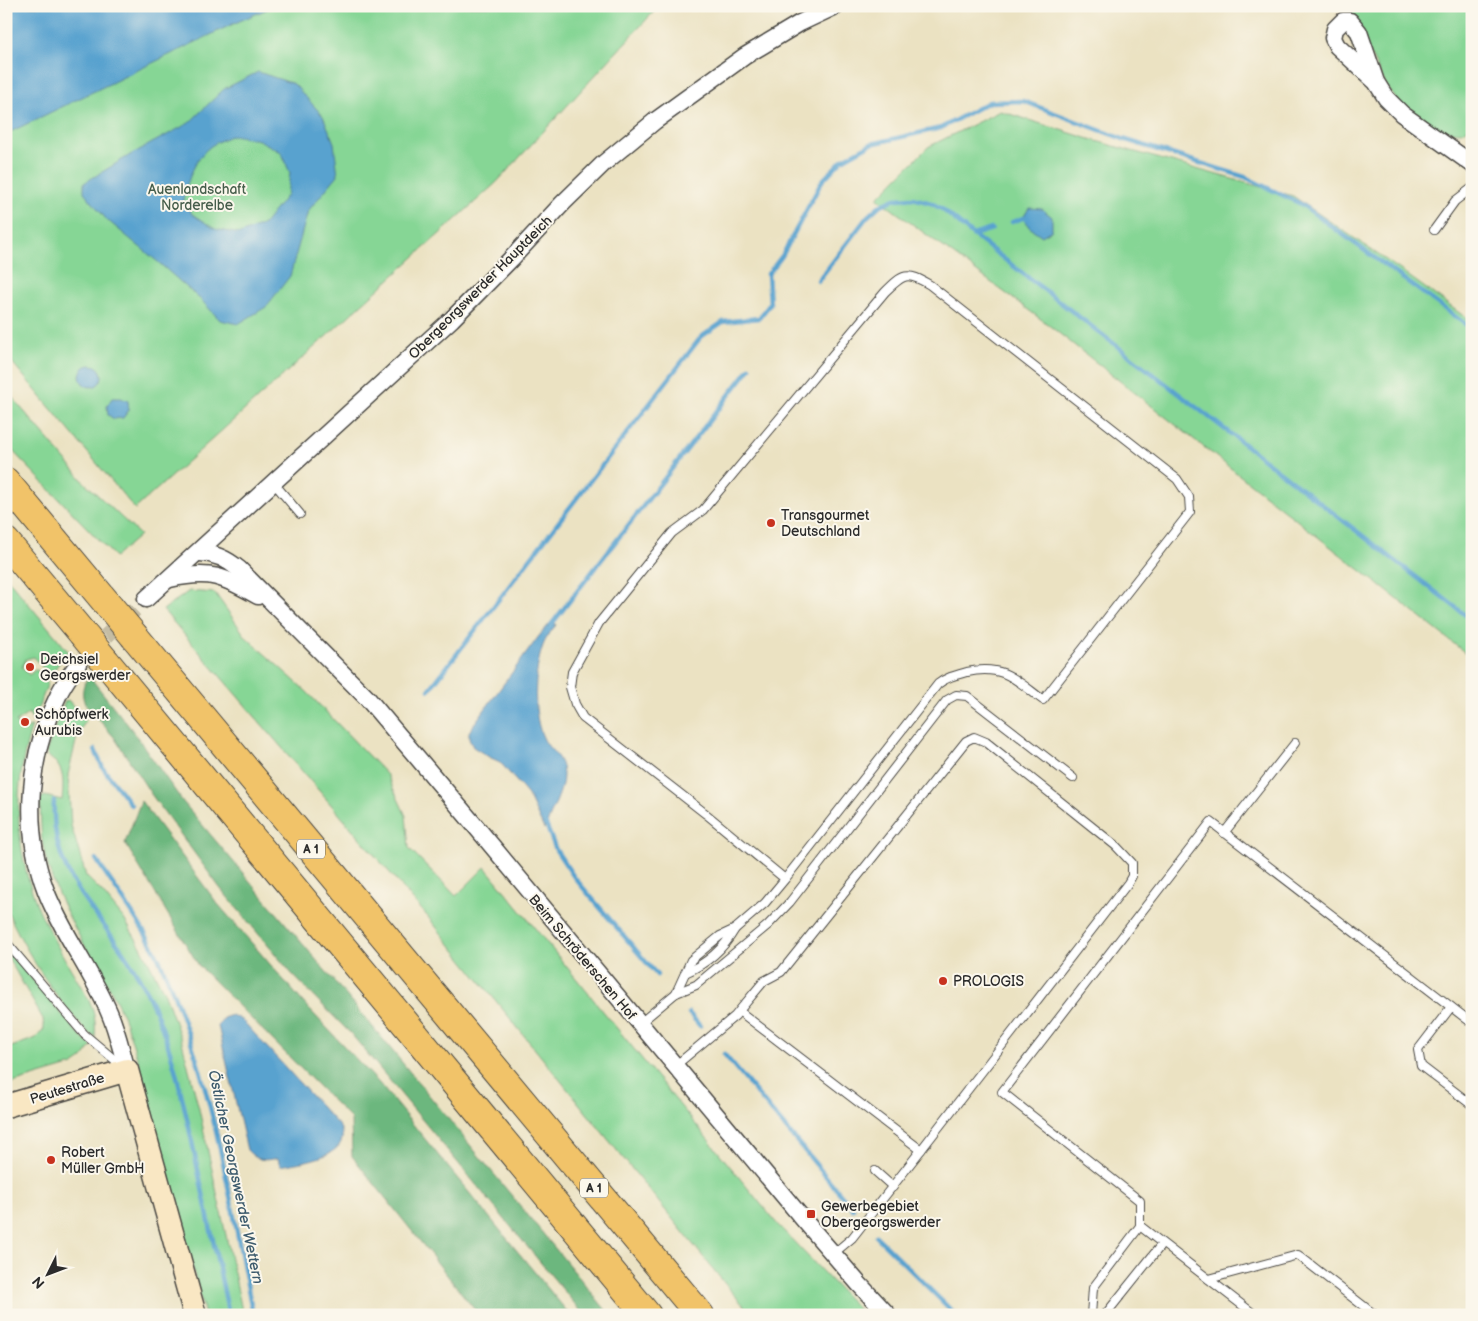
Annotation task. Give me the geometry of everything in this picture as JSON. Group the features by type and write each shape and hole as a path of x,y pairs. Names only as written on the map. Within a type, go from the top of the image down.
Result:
{"highway":[{"name":"A 1","path":"6,482 700,1315"},
{"path":"6,542 647,1315"}],"street":[{"name":"Obergeorgswerder Hauptdeich","path":"146,599 452,319 581,184 632,139 681,101 745,56 800,23 836,6"},
{"path":"1376,82 1386,98 1402,114 1472,164"},
{"name":"Beim Schröderschen Hof","path":"197,554 212,554 227,560 239,569 366,698 833,1254 888,1315"},
{"name":"Beim Schröderschen Hof","path":"168,580 188,575 208,574 221,578 273,604"},
{"path":"78,664 57,697 39,746 32,789 32,834 40,872 47,892 57,915 109,1012 127,1070 194,1315"},
{"name":"Peutestraße","path":"6,1106 127,1070"}],"lane":[{"path":"1434,230 1455,201 1472,188"},
{"path":"676,993 691,960 720,936 735,929 765,903 785,879 938,684 944,680 973,671 990,669 1011,676 1043,700 1187,517 1191,508 1189,497 1177,479 930,285 913,276 902,277 885,292 703,510 672,533 599,623 572,672 570,687 575,704 583,718 706,814 785,879"},
{"path":"273,482 300,514"},
{"path":"639,1024 676,993 696,985 775,918 790,902 949,698 959,695 967,696 1073,778"},
{"path":"675,1066 735,1016 764,981 781,972 966,741 974,737 986,742 1116,846 1132,863 1132,876 893,1187 852,1238 833,1254"},
{"path":"1224,833 1296,743"},
{"path":"1091,1315 1092,1288 1140,1226 1140,1201 1002,1092 1211,822 1472,1023"},
{"path":"6,942 84,1034 127,1070"},
{"path":"1451,1007 1418,1050 1421,1066 1472,1105"},
{"path":"739,1011 921,1150"},
{"path":"875,1171 893,1187"},
{"path":"1140,1226 1255,1315"},
{"path":"1105,1315 1162,1244"},
{"path":"1209,1279 1298,1255 1375,1315"}],"green space":[{"name":"Auenlandschaft Norderelbe","path":"6,6 659,6 496,183 135,509 6,355"},
{"path":"1349,6 1472,6 1472,127 1461,132 1434,130 1406,111 1386,86 1350,12"},
{"path":"1000,111 1096,141 1293,196 1472,322 1472,658 1046,323 877,198 928,147"},
{"path":"6,390 84,482 140,535 115,557 6,444"},
{"path":"6,577 68,651 51,677 34,657 26,659 22,667 29,675 36,669 48,683 33,722 29,713 16,722 21,732 32,726 26,748 19,793 20,838 29,883 37,905 55,942 90,1002 95,1020 95,1038 73,1016 44,978 6,908"},
{"path":"189,591 215,593 246,637 307,692 387,775 406,816 409,848 456,896 485,867 778,1225 864,1315 752,1315 428,917 163,610"},
{"path":"89,676 132,730 183,802 372,1026 610,1315 584,1315 352,1035 292,974 220,888 151,794 114,737 85,704 83,690"},
{"path":"68,700 86,721 78,733 68,775 71,825 86,876 124,919 141,947 165,994 182,1042 199,1109 243,1315 205,1315 137,1057 128,1030 113,993 96,966 59,896 48,866 42,838 40,798 45,796 62,800 63,781 60,768 46,752 65,701"},
{"path":"141,801 217,903 308,1008 378,1082 570,1315 479,1315 352,1156 351,1119 199,966 125,843"},
{"path":"6,945 16,960 81,1037 92,1046 82,1059 73,1065 6,1085 6,1049 36,1038 44,1029 43,1019 6,954"}],"water":[{"path":"6,6 274,6 6,134"},
{"path":"258,72 294,84 323,116 334,143 338,175 308,211 290,276 266,307 238,324 220,320 201,300 106,219 84,192 84,183 189,123 224,89","holes":["233,135 259,140 281,152 290,173 287,195 264,224 240,234 215,229 192,214 183,199 196,163 205,151"]},
{"path":"1029,208 1042,209 1052,217 1052,230 1042,236 1029,227 1023,218"},
{"path":"91,365 99,368 102,376 99,384 91,387 83,384 80,376 83,368"},
{"path":"112,398 121,398 128,401 129,410 123,418 114,419 108,415 107,406"},
{"path":"553,620 556,625 545,641 538,662 536,701 542,735 561,762 563,781 544,829 528,795 500,762 473,747 469,739 469,732 539,636"},
{"path":"232,1015 243,1021 340,1127 342,1137 339,1145 332,1151 311,1160 280,1166 278,1158 261,1159 247,1150 218,1026 223,1018"}],"waterway":[{"path":"429,690 701,337 723,322 759,318 770,304 768,274 782,256 822,181 842,160 871,144 941,128 989,102 1023,101 1123,139 1245,177 1301,204 1472,329"},
{"path":"818,281 867,217 879,206 895,199 913,198 931,203 942,209 973,235 1472,620"},
{"path":"1012,222 1023,218"},
{"path":"973,235 992,229"},
{"path":"551,625 750,368"},
{"path":"95,750 103,768 131,805"},
{"path":"54,801 55,827 59,850 67,870 90,907 131,964 144,986 164,1033 184,1106 229,1315"},
{"path":"545,822 556,850 574,877 657,975"},
{"name":"Östlicher Georgswerder Wettern","path":"96,859 154,949 168,978 187,1030 217,1135 253,1315"},
{"path":"689,1013 700,1026"},
{"path":"724,1054 853,1209"},
{"path":"876,1236 956,1315"}],"tunnel":[{"path":"88,653 146,599"}],"place":[{"name":"Transgourmet Deutschland","path":"771,523"},
{"name":"Deichsiel Georgswerder","path":"30,667"},
{"name":"Schöpfwerk Aurubis","path":"25,722"},
{"name":"PROLOGIS","path":"943,981"},
{"name":"Robert Müller GmbH","path":"51,1160"},
{"name":"Gewerbegebiet Obergeorgswerder","path":"811,1214"}]}
